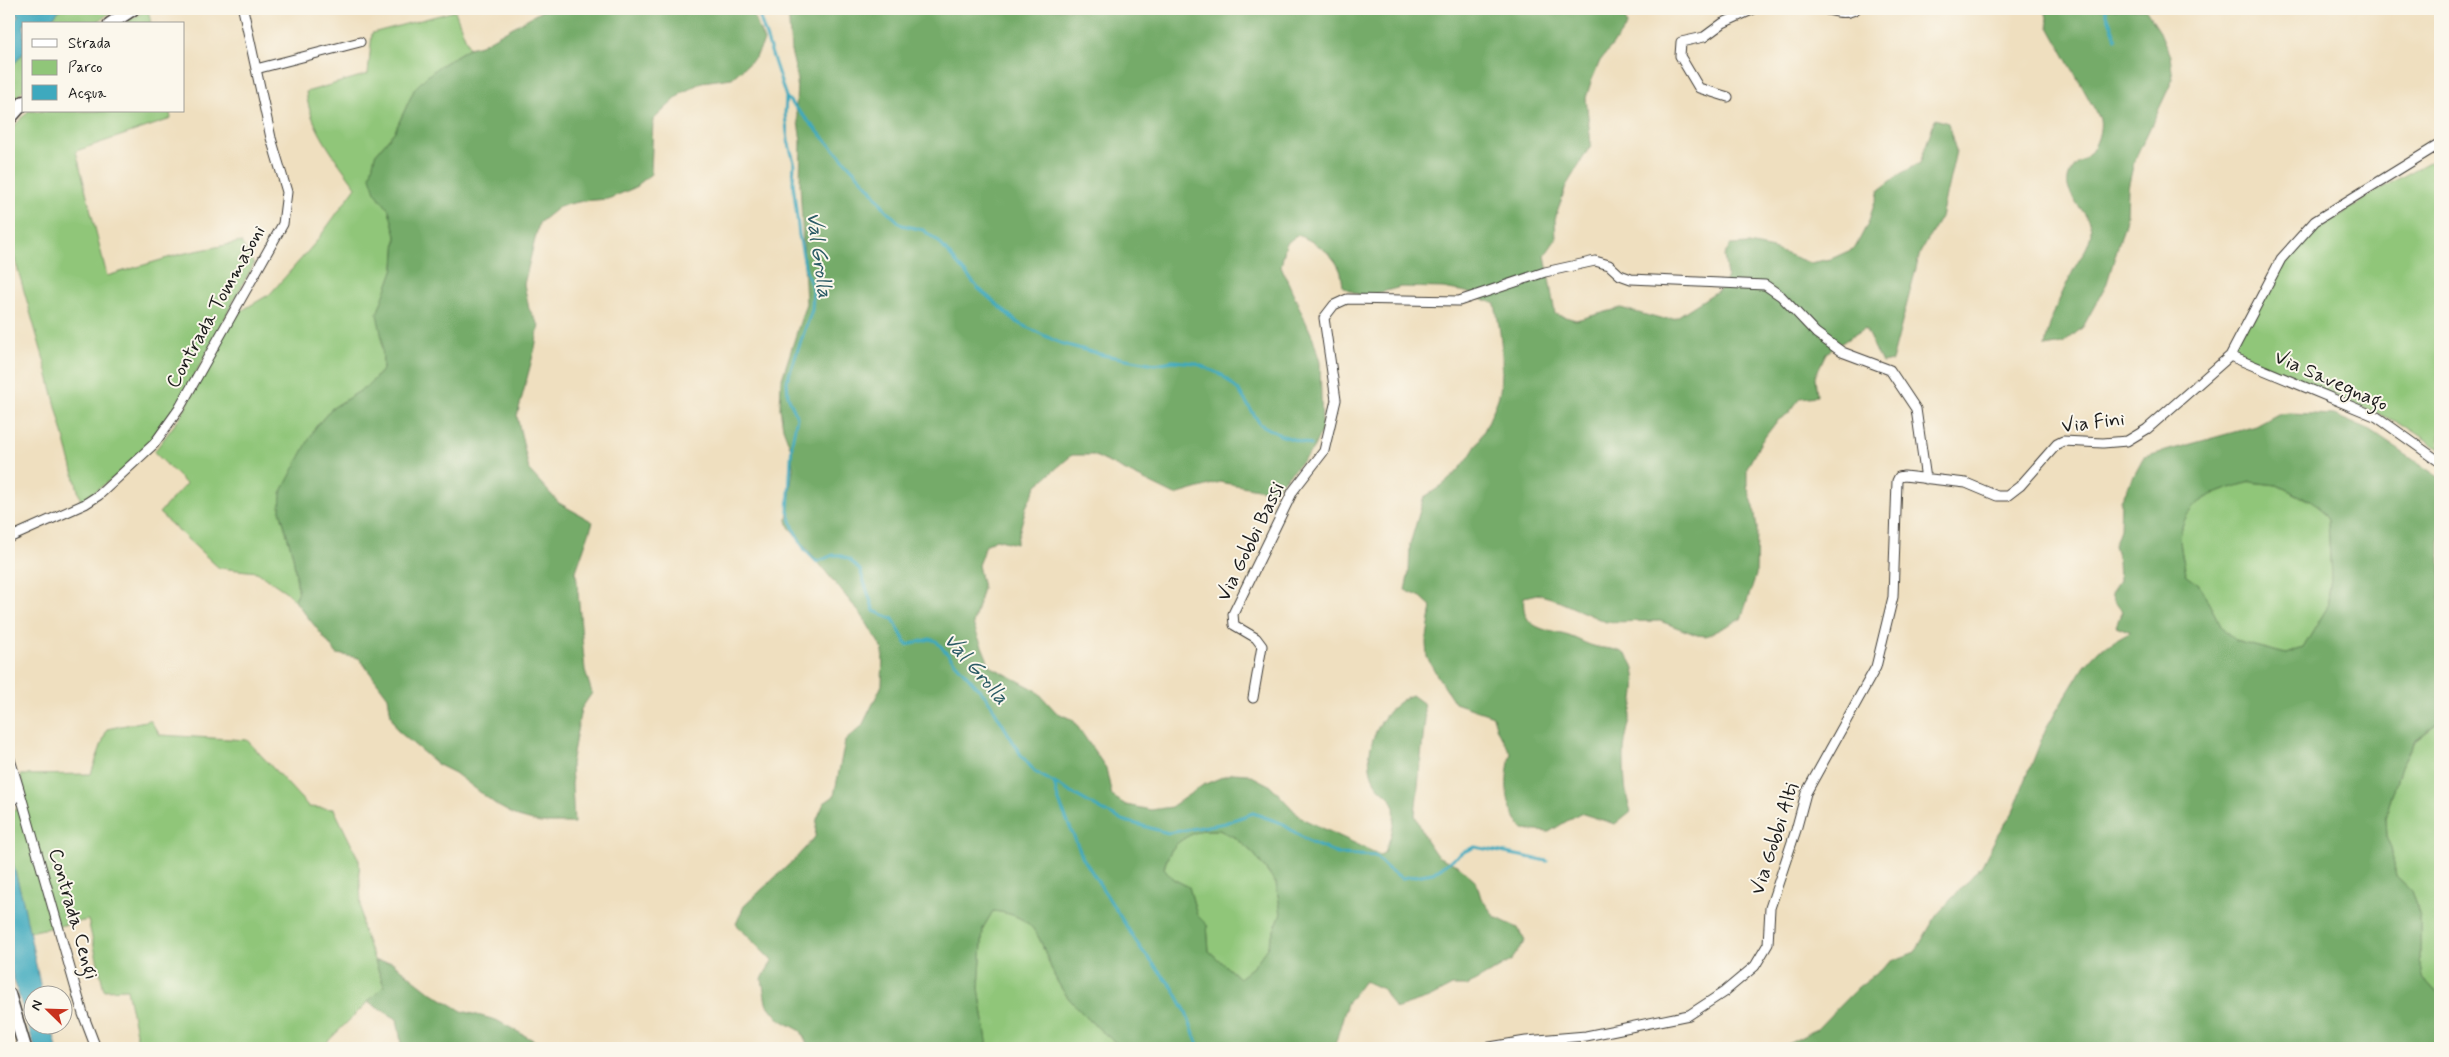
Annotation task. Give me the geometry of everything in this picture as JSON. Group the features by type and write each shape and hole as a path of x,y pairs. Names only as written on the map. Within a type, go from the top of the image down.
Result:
{"street":[{"path":"113,22 133,9"},
{"name":"Contrada Tommasoni","path":"9,538 45,524 92,500 154,444 179,409 282,224 287,192 271,138 243,9"},
{"path":"1728,97 1698,88 1680,56 1681,42 1704,37 1723,23 1754,9"},
{"path":"1822,9 1842,13 1856,9"},
{"path":"256,69 360,42"},
{"path":"9,119 22,104"},
{"path":"2230,356 2281,259 2315,221 2440,144"},
{"name":"Via Gobbi Bassi","path":"1253,698 1262,646 1256,638 1234,625 1233,614 1293,491 1324,451 1336,400 1324,318 1334,305 1346,299 1459,301 1545,272 1595,261 1609,265 1620,275 1631,279 1765,285 1781,296 1816,333 1842,352 1890,370 1916,409 1926,479"},
{"name":"Via Savegnago","path":"2230,356 2377,417 2440,462"},
{"name":"Via Fini","path":"1926,479 1966,483 1997,496 2007,496 2020,486 2057,444 2063,440 2102,443 2127,440 2147,429 2230,356"},
{"name":"Via Gobbi Alti","path":"1484,1048 1526,1041 1586,1036 1688,1015 1724,992 1755,966 1768,944 1770,908 1796,830 1806,793 1876,667 1893,597 1897,481 1904,476 1926,479"},
{"path":"9,756 19,789 13,800 9,802"},
{"name":"Contrada Cengi","path":"19,789 82,1014 96,1048"},
{"path":"9,994 25,1048"}],"green space":[{"path":"60,9 116,9 97,22 50,22"},
{"path":"148,9 151,22 126,22"},
{"path":"545,9 751,9 764,41 756,57 732,78 702,82 682,93 653,120 651,174 634,188 608,199 583,201 560,206 539,223 524,284 529,309 539,325 535,348 517,416 529,470 559,503 593,522 576,571 585,670 592,693 581,709 571,764 574,823 540,823 518,817 498,806 455,773 437,764 398,731 391,716 388,697 359,658 337,654 295,601 298,590 293,556 280,510 281,493 315,428 331,409 368,386 383,369 382,338 377,314 394,268 396,236 389,210 375,192 370,177 375,155 395,131 415,88 424,79 438,67 469,48 481,45"},
{"path":"788,9 1623,9 1627,26 1600,61 1586,98 1591,145 1566,186 1555,219 1556,239 1545,255 1555,314 1576,320 1621,308 1660,319 1675,318 1722,288 1727,276 1724,256 1730,245 1749,244 1773,249 1810,263 1831,259 1855,248 1868,223 1879,190 1900,174 1920,163 1935,119 1948,123 1956,151 1941,217 1920,253 1892,361 1882,363 1865,328 1826,353 1815,377 1817,396 1800,398 1789,413 1777,421 1761,442 1747,468 1747,486 1754,507 1757,528 1756,575 1741,619 1706,636 1697,635 1660,621 1606,622 1551,598 1537,594 1524,597 1526,616 1536,626 1593,646 1619,651 1626,655 1632,664 1635,675 1634,701 1624,751 1624,774 1631,811 1615,824 1580,813 1549,832 1523,830 1512,812 1507,793 1507,774 1511,753 1497,730 1493,716 1455,703 1427,657 1426,643 1432,607 1421,597 1405,590 1409,572 1410,544 1424,497 1447,481 1464,464 1483,433 1498,398 1502,358 1501,337 1495,304 1466,292 1443,288 1401,287 1363,297 1343,287 1340,270 1327,252 1315,243 1297,235 1286,244 1281,266 1313,338 1320,362 1322,429 1312,451 1277,487 1263,490 1220,482 1175,495 1093,455 1072,455 1037,485 1026,507 1016,544 996,539 986,545 978,565 983,588 973,624 990,666 1036,690 1056,712 1073,720 1106,768 1112,796 1126,805 1151,810 1171,807 1203,785 1232,773 1248,774 1271,786 1301,818 1380,855 1385,852 1391,836 1394,807 1389,797 1376,784 1371,772 1369,759 1371,746 1382,720 1391,709 1412,695 1423,703 1425,719 1415,815 1426,840 1437,856 1459,866 1476,881 1481,898 1495,917 1518,928 1525,941 1511,961 1467,986 1452,986 1429,998 1395,1009 1383,989 1364,981 1347,1003 1334,1048 1123,1048 1094,1024 1067,996 1058,982 1041,942 1034,931 1025,922 1012,915 993,911 983,928 979,988 988,1048 809,1048 801,1031 779,1019 766,1003 762,979 772,961 736,924 744,906 796,858 815,837 817,819 824,803 834,796 845,741 862,726 882,685 883,650 863,617 789,527 787,520 793,468 791,449 783,428 780,408 781,382 806,303 800,183 801,141 796,109 797,76 791,51","holes":["1202,830 1219,830 1236,838 1254,854 1276,883 1281,913 1267,948 1254,966 1239,978 1209,951 1207,925 1197,915 1189,887 1173,879 1164,868 1169,854 1182,840"]},
{"path":"2045,9 2145,9 2160,32 2170,56 2173,79 2134,162 2128,188 2127,216 2107,283 2083,327 2063,344 2045,347 2056,307 2091,236 2090,224 2072,197 2068,183 2073,168 2094,147 2100,128 2100,119 2049,27"},
{"path":"455,11 469,48 438,67 415,88 395,131 375,155 375,192 389,210 396,236 394,268 378,314 382,338 383,369 368,386 331,409 315,428 280,510 293,556 298,590 295,601 288,593 257,572 219,568 159,513 186,484 154,452 181,416 234,315 270,294 316,242 356,187 332,154 318,130 308,105 306,92 368,74 372,33"},
{"path":"22,54 22,91 9,105 9,70"},
{"path":"27,112 170,112 171,119 76,151 107,276 181,254 241,242 254,264 189,385 160,430 129,465 81,502 44,360 9,239 9,132"},
{"path":"2440,156 2440,449 2402,424 2242,357 2229,342 2294,244 2378,190"},
{"path":"2278,414 2334,415 2371,431 2440,478 2440,722 2415,740 2401,766 2385,818 2386,836 2391,848 2396,876 2411,890 2420,917 2420,961 2423,976 2440,993 2440,1048 1780,1048 1817,1029 1857,988 1892,961 1915,952 1936,916 1982,865 1997,836 2013,812 2046,728 2084,666 2099,650 2131,632 2116,626 2122,611 2114,601 2111,593 2119,581 2118,560 2114,546 2120,529 2121,500 2144,457 2256,426","holes":["2250,482 2277,485 2319,507 2328,520 2331,578 2327,608 2303,648 2286,654 2235,641 2221,626 2198,583 2186,574 2180,541 2181,531 2191,510 2208,497"]},
{"path":"2250,482 2277,485 2310,501 2319,507 2328,520 2331,578 2327,608 2303,648 2286,654 2235,641 2221,626 2198,583 2186,574 2180,536 2185,520 2191,510 2218,492"},
{"path":"150,720 160,735 247,740 309,807 334,809 359,860 362,927 384,986 321,1048 139,1048 127,989 104,990 88,920 29,932 9,849 9,812 16,810 25,792 20,775 91,774 107,729"},
{"path":"2440,722 2440,993 2423,976 2420,961 2420,917 2411,890 2396,876 2391,848 2386,836 2385,818 2401,766 2416,740"},
{"path":"1201,830 1219,830 1236,838 1254,854 1276,884 1281,913 1267,948 1254,966 1239,978 1209,951 1207,925 1197,915 1189,887 1173,879 1164,869 1173,848 1182,840"},
{"path":"993,911 1012,915 1025,922 1034,931 1041,942 1058,982 1067,996 1108,1037 1123,1048 988,1048 979,988 983,928"},
{"path":"375,961 392,962 429,991 462,1011 496,1020 548,1048 396,1048 401,1042 397,1019 368,1002 384,986"}],"water":[{"path":"9,9 60,9 50,22 22,22 22,54 9,70 9,32 19,14 9,19"},
{"path":"9,849 23,901 40,984 22,984 22,1006 9,964"},
{"path":"31,1034 53,1034 57,1048 35,1048"}],"waterway":[{"name":"Val Grolla","path":"757,9 786,97 785,114 788,141 794,162 793,182 799,235 806,271 813,290 812,310 787,380 788,396 797,417 792,442 788,511 794,530 805,550 817,562 833,555 840,555 850,560 860,570 874,611 893,619 907,645 930,639 936,641 987,698 1021,755 1035,772 1122,820 1168,833 1225,823 1253,813 1281,823 1309,842 1338,854 1375,856 1388,869 1402,878 1433,873 1463,852 1475,847 1547,861"},
{"path":"2105,9 2116,39"},
{"path":"786,97 870,188 886,210 902,225 923,230 938,241 978,288 1018,323 1060,343 1103,355 1155,364 1173,361 1195,363 1222,375 1239,391 1260,424 1280,435 1311,445"},
{"path":"1054,782 1058,799 1083,858 1141,949 1173,988 1186,1012 1199,1048"}]}
